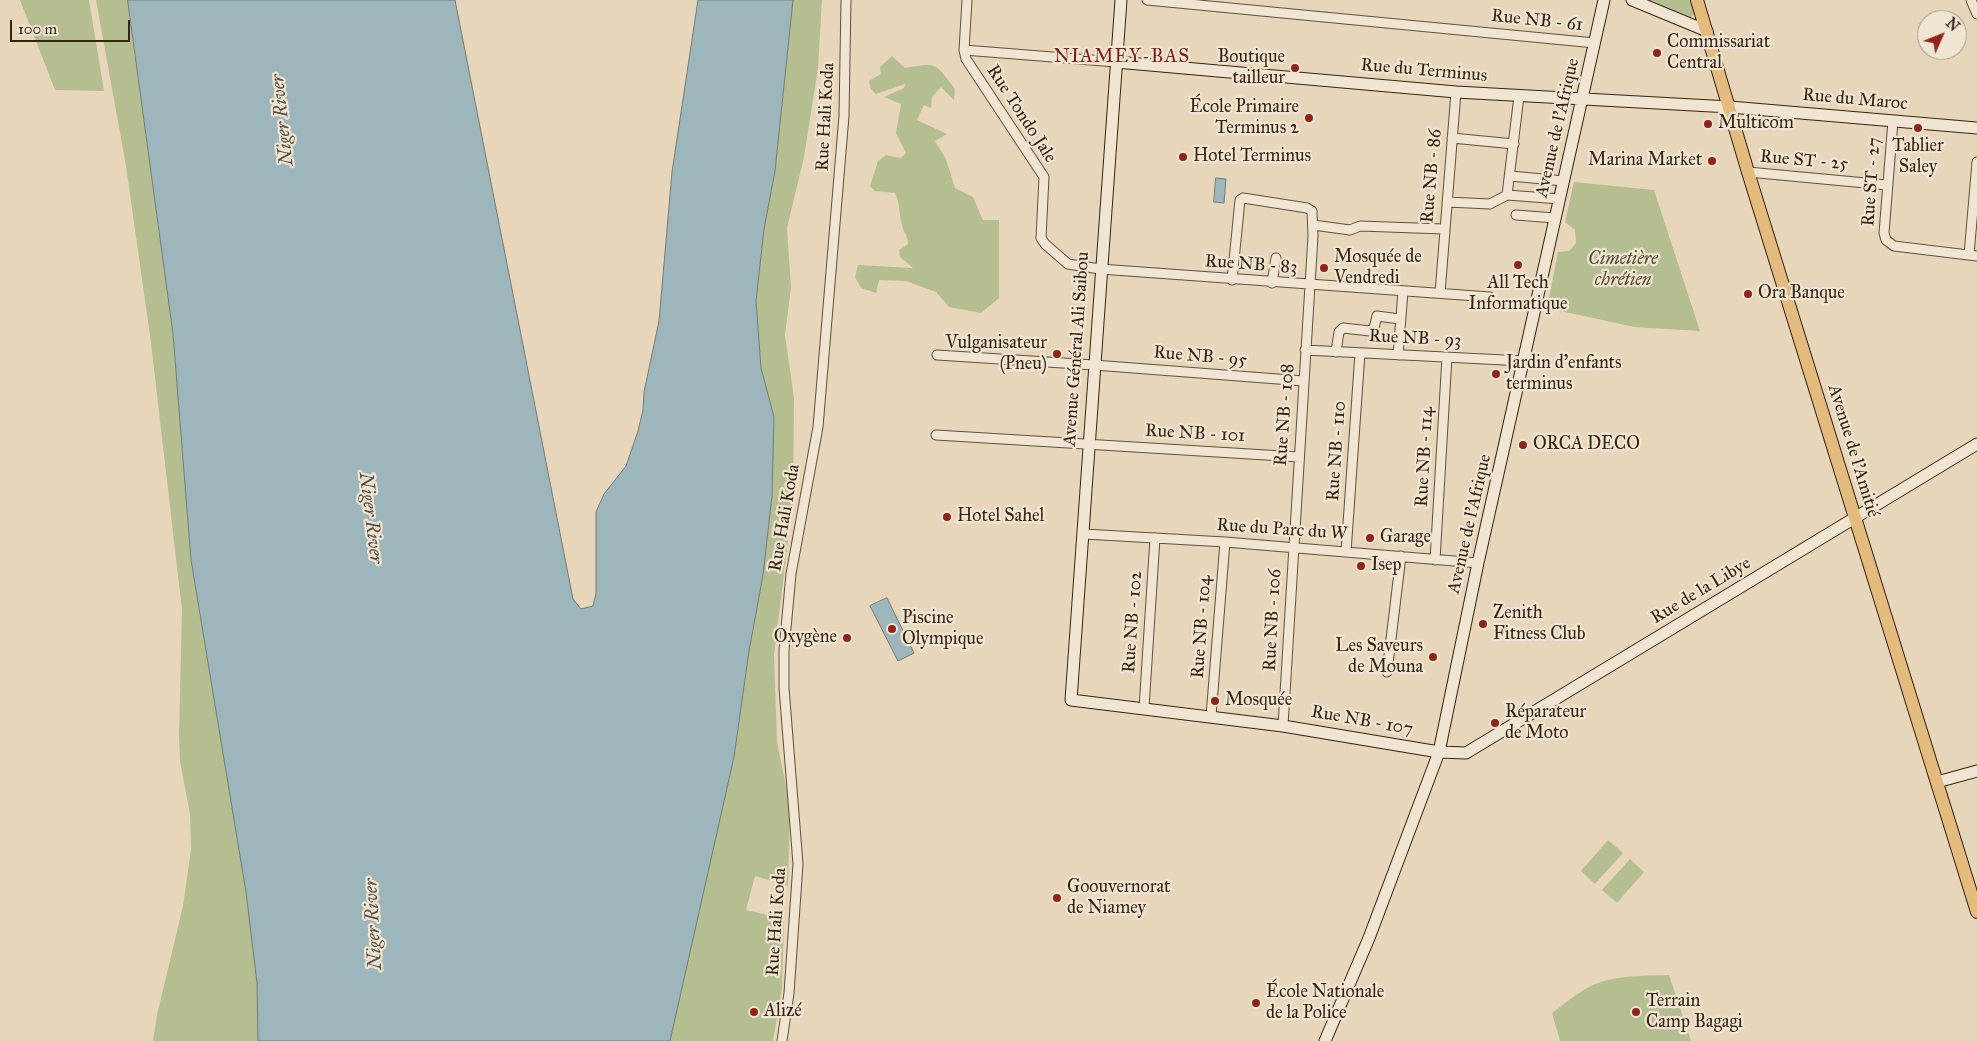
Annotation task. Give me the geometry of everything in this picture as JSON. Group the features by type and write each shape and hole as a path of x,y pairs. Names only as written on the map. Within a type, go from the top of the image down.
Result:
{"main road":[{"name":"Avenue de l'Amitié","path":"1698,0 1748,172 1977,912"}],"street":[{"name":"Rue Hali Koda","path":"782,1041 789,993 798,864 784,688 784,650 791,574 818,426 844,116 846,0"},
{"name":"Rue Tondo Jale","path":"967,0 964,50 970,67 1044,177 1041,231 1045,244 1068,264 1100,269"},
{"name":"Avenue Général Ali Saibou","path":"1071,700 1084,534 1100,269 1121,0"},
{"name":"Rue NB - 61","path":"1147,0 1213,3 1595,43"},
{"name":"Avenue de l'Afrique","path":"1325,1041 1369,938 1439,752 1478,563 1604,0"},
{"path":"1632,0 1707,31"},
{"path":"1971,0 1977,14"},
{"path":"964,50 1116,62"},
{"name":"Rue du Terminus","path":"1116,62 1456,92 1730,107"},
{"name":"Rue NB - 86","path":"1440,294 1456,92"},
{"path":"1508,196 1519,96"},
{"name":"Rue du Maroc","path":"1730,107 1977,128"},
{"name":"Rue ST - 27","path":"1893,121 1884,233 1889,244 1973,256"},
{"path":"1452,138 1514,144"},
{"path":"1973,256 1977,162"},
{"name":"Rue ST - 25","path":"1748,172 1887,184"},
{"path":"1511,176 1564,182"},
{"path":"1447,202 1490,204 1508,196 1560,199"},
{"name":"Rue NB - 108","path":"1232,280 1237,219 1241,199 1310,210 1313,213 1293,547"},
{"path":"1516,215 1555,218"},
{"path":"1313,225 1350,230 1360,226 1444,229"},
{"path":"1272,283 1276,258"},
{"name":"Rue NB - 83","path":"1100,269 1272,283 1490,297"},
{"path":"1398,354 1402,291"},
{"path":"1336,352 1341,330 1370,331 1374,328 1376,316 1400,319"},
{"name":"Rue NB - 93","path":"1306,350 1524,361"},
{"name":"Rue NB - 110","path":"1346,552 1360,353"},
{"name":"Rue NB - 95","path":"937,356 1094,364 1304,381"},
{"name":"Rue NB - 114","path":"1435,560 1447,357"},
{"name":"Rue NB - 101","path":"936,435 1299,457"},
{"name":"Rue de la Libye","path":"1439,752 1458,754 1474,750 1855,516 1977,444"},
{"name":"Rue du Parc du W","path":"1084,534 1293,547 1478,563"},
{"name":"Rue NB - 102","path":"1144,708 1155,538"},
{"name":"Rue NB - 104","path":"1211,716 1224,542"},
{"name":"Rue NB - 106","path":"1283,726 1293,547"},
{"path":"1387,672 1401,556"},
{"name":"Rue NB - 107","path":"1071,700 1283,726 1439,752"},
{"path":"1938,782 1977,772"}],"green space":[{"path":"20,0 89,0 104,91 55,90"},
{"path":"96,0 128,0 173,334 191,560 246,892 257,983 258,1041 153,1041 157,1015 183,906 191,849 190,814 180,761 179,735 182,610 151,343 126,166"},
{"path":"793,0 822,0 818,68 804,157 787,228 791,287 785,335 794,398 793,500 774,655 777,742 790,806 788,886 755,876 746,910 784,919 782,988 773,1041 670,1041 734,757 749,651 763,575 772,496 774,417 761,368 756,301 764,229 775,171"},
{"path":"1648,0 1692,0 1696,13 1689,19"},
{"path":"892,56 905,68 924,65 935,66 955,89 954,100 941,87 932,97 931,108 924,105 917,120 947,134 935,141 946,159 955,188 973,197 983,220 999,220 999,298 981,313 949,307 936,292 906,281 879,280 876,293 861,288 855,277 858,265 913,268 900,257 899,250 908,244 908,241 895,193 875,191 870,186 878,161 886,155 901,158 906,153 896,133 901,104 884,97 904,88 905,84 876,94 871,89 869,81 881,74 880,67"},
{"name":"Cimetière chrétien","path":"1574,182 1654,190 1700,331 1634,327 1547,308 1558,252 1569,251 1576,243 1575,230 1565,222"},
{"path":"1608,840 1623,853 1595,884 1581,871"},
{"path":"1630,859 1644,872 1617,903 1602,890"},
{"path":"1669,975 1691,1041 1560,1041 1552,1013 1586,989 1600,982 1619,978"}],"water":[{"name":"Niger River","path":"128,0 455,0 573,599 581,609 593,606 596,593 596,512 604,494 626,466 643,410 644,392 659,321 672,172 698,0 793,0 775,171 764,229 756,301 761,368 774,417 772,496 763,575 749,651 734,757 670,1041 258,1041 257,983 246,892 191,560 173,334"},
{"path":"1216,178 1226,179 1224,203 1214,202"},
{"name":"Piscine Olympique","path":"887,598 914,653 898,661 870,606"}],"place":[{"name":"Commissariat Central","path":"1657,53"},
{"name":"Boutique tailleur","path":"1295,68"},
{"name":"École Primaire Terminus 2","path":"1309,118"},
{"name":"Multicom","path":"1708,124"},
{"name":"Tablier Saley","path":"1918,128"},
{"name":"Hotel Terminus","path":"1183,157"},
{"name":"Marina Market","path":"1712,161"},
{"name":"All Tech Informatique","path":"1518,265"},
{"name":"Mosquée de Vendredi","path":"1324,268"},
{"name":"Ora Banque","path":"1748,294"},
{"name":"Vulganisateur (Pneu)","path":"1057,354"},
{"name":"Jardin d'enfants terminus","path":"1496,374"},
{"name":"ORCA DECO","path":"1523,445"},
{"name":"Hotel Sahel","path":"947,517"},
{"name":"Garage","path":"1370,538"},
{"name":"Isep","path":"1361,566"},
{"name":"Zenith Fitness Club","path":"1483,624"},
{"name":"Piscine Olympique","path":"892,629"},
{"name":"Oxygène","path":"847,638"},
{"name":"Les Saveurs de Mouna","path":"1433,657"},
{"name":"Mosquée","path":"1215,701"},
{"name":"Réparateur de Moto","path":"1495,723"},
{"name":"Goouvernorat de Niamey","path":"1057,898"},
{"name":"École Nationale de la Police","path":"1256,1003"},
{"name":"Alizé","path":"754,1012"},
{"name":"Terrain Camp Bagagi","path":"1636,1012"}],"district":[{"name":"NIAMEY-BAS","path":"1122,57"}]}
